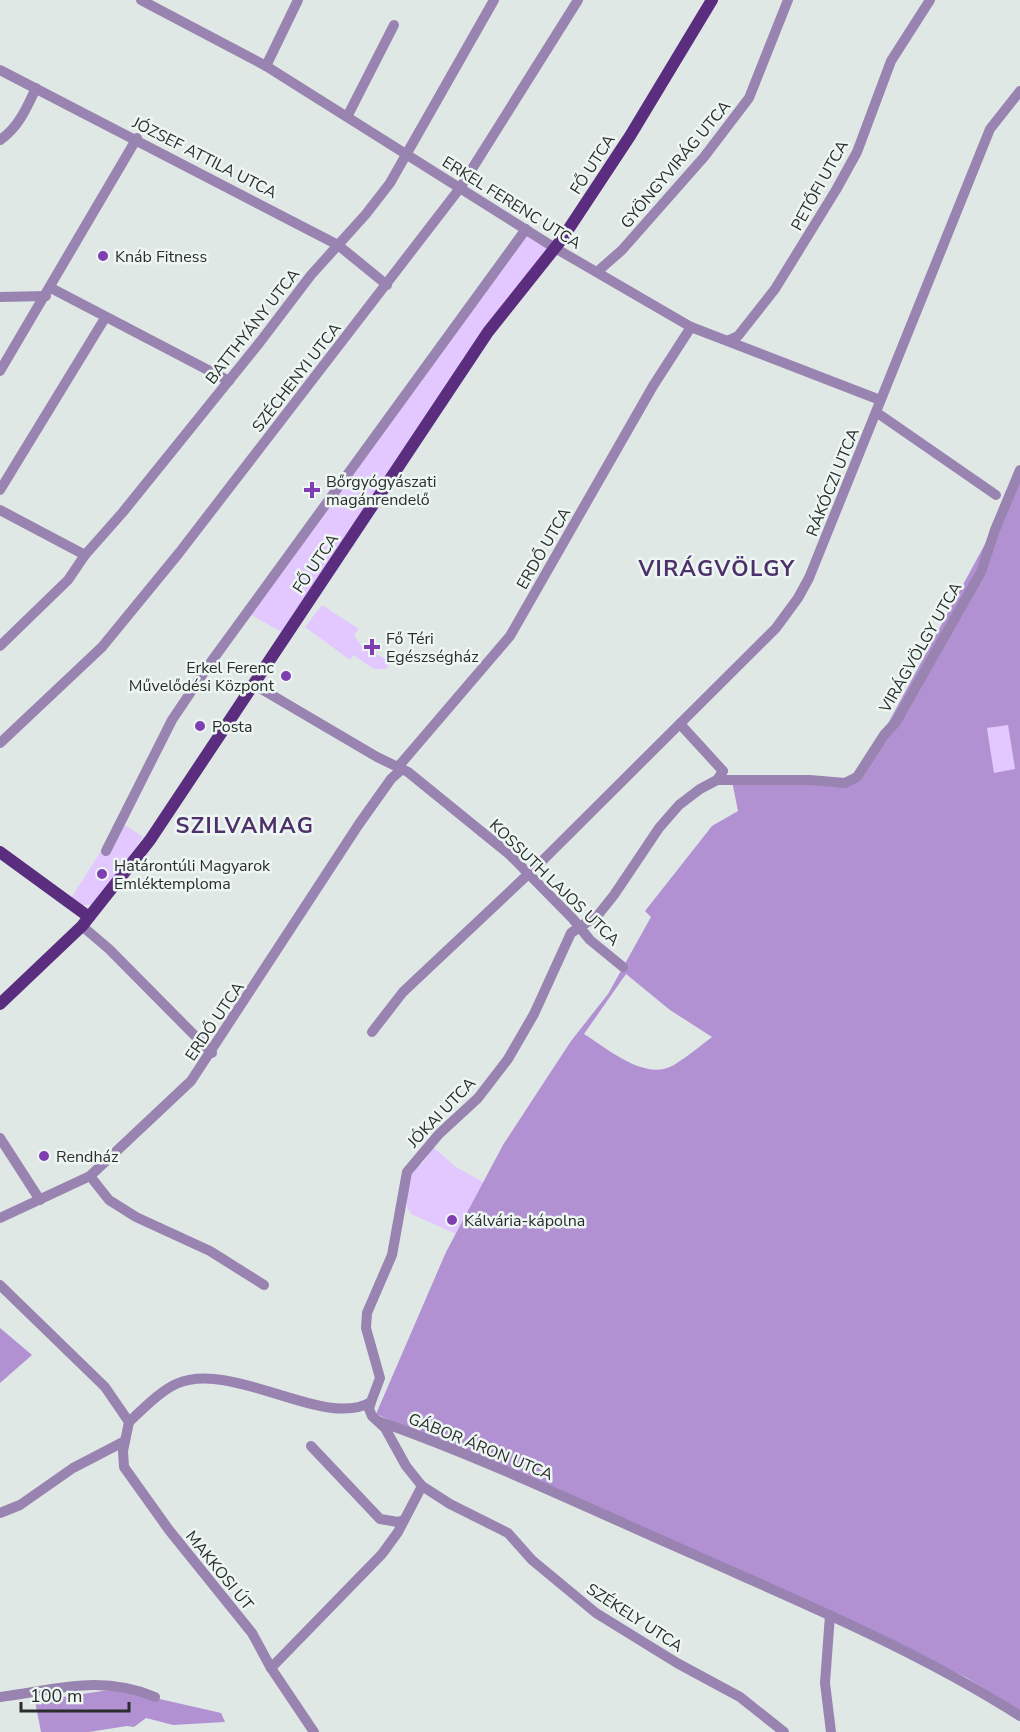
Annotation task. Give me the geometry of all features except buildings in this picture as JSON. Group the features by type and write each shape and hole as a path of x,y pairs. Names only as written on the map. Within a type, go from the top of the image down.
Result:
{"main road":[{"name":"FŐ UTCA","path":"0,1004 86,922 150,840 488,332 555,248 630,136 711,0"},
{"path":"0,852 86,922"}],"street":[{"name":"ERKEL FERENC UTCA","path":"141,0 266,66 348,115 555,248 691,327 880,400"},
{"path":"266,66 298,0"},
{"name":"BATTHYÁNY UTCA","path":"0,646 61,587 229,381 311,275 390,183 494,0"},
{"name":"SZÉCHENYI UTCA","path":"0,743 102,647 136,608 460,188 578,0"},
{"name":"GYÖNGYVIRÁG UTCA","path":"597,272 622,250 704,157 749,98 788,0"},
{"name":"PETŐFI UTCA","path":"729,340 738,336 775,289 836,190 857,152 891,61 930,0"},
{"path":"348,115 394,25"},
{"name":"JÓZSEF ATTILA UTCA","path":"0,69 137,138 338,245 387,285"},
{"path":"0,140 9,134 22,117 36,88"},
{"name":"RÁKÓCZI UTCA","path":"372,1032 403,992 529,873 680,724 776,628 798,598 812,573 990,129 1020,91"},
{"path":"0,371 49,292 137,138"},
{"name":"FŐ UTCA","path":"106,851 171,720 526,229"},
{"path":"0,297 28,298 49,292 229,381"},
{"path":"28,298 38,307"},
{"path":"0,490 105,318"},
{"name":"ERDŐ UTCA","path":"0,1218 90,1176 171,1103 212,1053 397,767 510,636 653,386 691,327"},
{"path":"876,412 996,495"},
{"name":"VIRÁGVÖLGY UTCA","path":"717,780 810,780 840,784 857,777 884,735 896,722 981,572 995,530 1020,470"},
{"path":"0,510 85,555"},
{"name":"KOSSUTH LAJOS UTCA","path":"253,684 397,767 491,839 529,873 590,940 623,967"},
{"path":"579,927 592,920 614,896 659,828 679,805 717,780 723,771 680,724"},
{"path":"86,922 109,949 212,1053"},
{"name":"JÓKAI UTCA","path":"371,1402 380,1378 366,1328 367,1313 392,1254 407,1172 439,1134 478,1098 508,1059 534,1014 571,933 579,927"},
{"path":"0,1138 40,1200"},
{"path":"90,1176 109,1200 156,1227 210,1251 264,1285"},
{"path":"0,1285 105,1387 129,1422 176,1385 206,1379 238,1383 333,1408 354,1408 371,1402"},
{"path":"371,1402 369,1409 378,1421"},
{"name":"SZÉKELY UTCA","path":"378,1421 406,1466 422,1486 450,1504 508,1533 532,1560 596,1613 678,1663 740,1696 784,1732"},
{"name":"GÁBOR ÁRON UTCA","path":"378,1421 475,1458 830,1615 965,1681 1020,1716"},
{"name":"MAKKOSI ÚT","path":"129,1422 123,1460 129,1474 169,1530 252,1633 271,1668 314,1732"},
{"path":"0,1513 20,1505 73,1468 125,1441"},
{"path":"311,1446 380,1519 398,1522 404,1520"},
{"path":"271,1668 373,1564 404,1520 422,1486"},
{"path":"830,1615 825,1683 831,1732"},
{"path":"0,1697 90,1683 132,1689 155,1697"}],"shaded area":[{"path":"526,229 555,248 488,332 287,635 246,612"},
{"path":"1020,466 1020,1711 967,1678 830,1611 376,1414 446,1252 503,1145 571,1041 608,994 651,917 645,911 712,826 738,811 732,781 845,783 871,755 1005,507","holes":["1008,725 1015,769 994,773 987,728","626,974 670,1010 712,1037 674,1065 663,1069 651,1069 627,1061 584,1034"]},
{"path":"322,605 359,629 354,635 362,647 391,662 386,669 374,669 353,655 350,660 305,627"},
{"path":"1008,724 1015,770 994,773 987,728"},
{"path":"125,825 143,837 99,899 92,905 82,905 71,898 103,848"},
{"path":"433,1147 456,1167 483,1182 456,1234 411,1214 407,1207 406,1195 410,1173 423,1163"},
{"path":"0,1328 32,1355 0,1383"},
{"path":"116,1689 221,1713 225,1722 173,1725 146,1718 134,1727 89,1732 41,1732 35,1701"}],"place":[{"name":"Knáb Fitness","path":"103,256"},
{"name":"Bőrgyógyászati magánrendelő","path":"312,490"},
{"name":"Fő Téri Egészségház","path":"372,647"},
{"name":"Erkel Ferenc Művelődési Központ","path":"286,676"},
{"name":"Posta","path":"200,726"},
{"name":"Határontúli Magyarok Emléktemploma","path":"102,874"},
{"name":"Rendház","path":"44,1156"},
{"name":"Kálvária-kápolna","path":"452,1220"}],"district":[{"name":"VIRÁGVÖLGY","path":"717,568"},
{"name":"SZILVAMAG","path":"245,825"}]}
